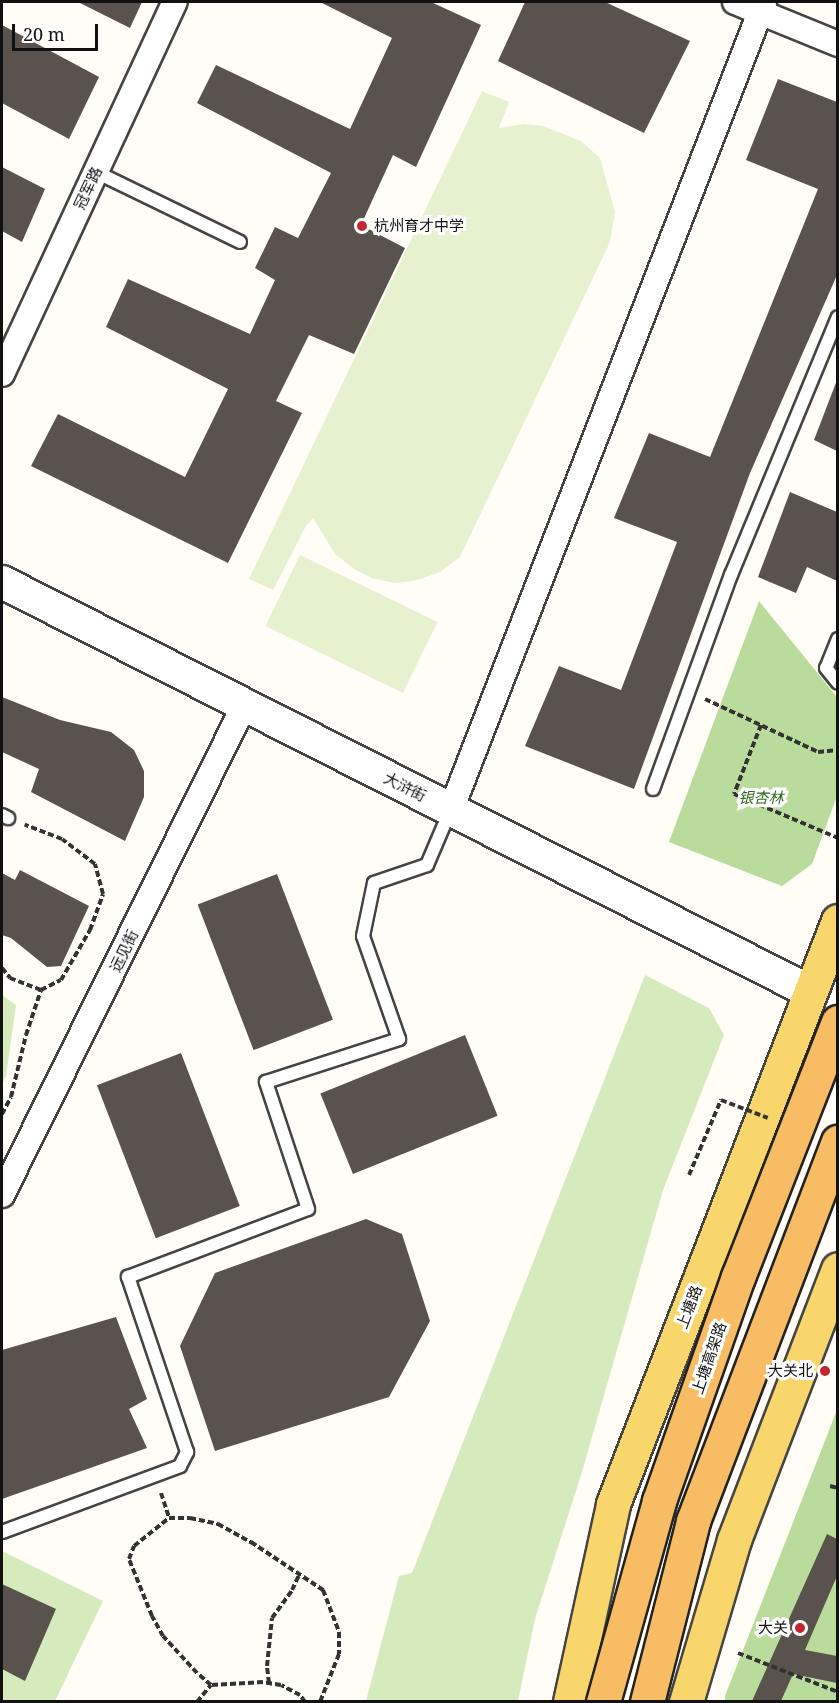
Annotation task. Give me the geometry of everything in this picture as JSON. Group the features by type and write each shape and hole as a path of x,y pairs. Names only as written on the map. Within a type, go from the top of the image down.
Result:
{"highway":[{"name":"上塘高架路","path":"603,1701 658,1501 738,1277 837,1022"},
{"path":"646,1701 693,1521 837,1142"}],"main road":[{"name":"上塘路","path":"570,1701 613,1504 837,921"},
{"path":"686,1701 734,1540 837,1269"}],"street":[{"name":"冠军路","path":"2,374 175,2"},
{"path":"735,2 762,6 837,44"},
{"path":"451,810 762,6"},
{"name":"大浒街","path":"2,582 809,991"},
{"name":"远见街","path":"2,1195 244,706"}],"lane":[{"path":"96,172 240,242"},
{"path":"653,789 730,575 837,317"},
{"path":"837,639 826,668 837,682"},
{"path":"2,1532 180,1466 187,1452 128,1277 308,1209 266,1082 399,1040 363,936 374,883 427,865 451,810"}],"path":[{"path":"688,691 818,752 837,750"},
{"path":"760,725 734,794 837,838"},
{"path":"2,1114 11,1097 26,1035 41,990 62,980 90,930 103,894 95,864 62,839 5,816"},
{"path":"2,968 10,978 41,990"},
{"path":"689,1175 721,1100"},
{"path":"830,1486 837,1488"},
{"path":"211,1686 163,1636 129,1559 134,1546 169,1518 190,1518 218,1524 251,1542 323,1590 339,1632 339,1654 320,1701"},
{"path":"269,1683 267,1666 272,1618 298,1575"},
{"path":"738,1653 837,1692"},
{"path":"197,1701 211,1686 269,1683 281,1685 300,1695 305,1701"}],"green space":[{"path":"482,91 509,102 499,128 524,124 543,126 581,141 600,158 615,212 610,242 460,557 440,572 414,581 394,583 372,578 354,569 335,554 313,518 306,526 273,590 249,579"},
{"path":"300,555 438,622 403,693 265,626"},
{"name":"银杏林","path":"759,601 837,697 837,796 812,864 782,886 669,842"},
{"path":"645,975 709,1008 724,1035 663,1190 582,1472 535,1619 518,1701 366,1701 399,1576 412,1573"},
{"path":"2,995 16,1005 6,1076 2,1084"},
{"path":"837,1410 837,1701 725,1702 725,1696"},
{"path":"2,1551 103,1601 55,1701 2,1701"}],"building":[{"path":"78,2 142,2 130,28"},
{"path":"320,2 431,2 481,25 416,167 393,155 361,225 405,248 354,354 309,335 276,401 302,413 228,563 31,466 58,414 185,477 228,389 106,327 128,279 250,334 275,280 255,268 275,227 298,238 331,173 197,103 216,65 350,129 392,38"},
{"path":"525,2 605,2 690,41 644,133 498,61"},
{"path":"2,25 99,77 69,139 2,103"},
{"path":"778,79 837,102 837,275 750,473 634,789 525,746 559,666 621,690 677,542 614,518 649,433 710,457 818,189 746,160"},
{"path":"2,167 45,189 22,242 2,231"},
{"path":"837,380 837,451 814,440"},
{"path":"790,492 837,512 837,581 807,567 796,593 758,577"},
{"path":"2,697 60,720 111,732 134,750 144,771 144,797 125,841 31,792 39,769 2,752"},
{"path":"20,870 89,906 61,966 47,967 11,938 2,935 2,873 15,880"},
{"path":"277,874 333,1020 254,1050 198,904"},
{"path":"465,1035 498,1116 353,1174 320,1093"},
{"path":"181,1053 240,1206 156,1238 97,1085"},
{"path":"366,1219 402,1234 430,1321 389,1397 215,1451 180,1346 215,1273"},
{"path":"116,1317 147,1399 129,1409 147,1448 2,1499 2,1350"},
{"name":"大关","path":"827,1534 837,1539 837,1576 805,1650 837,1656 837,1683 793,1674 781,1701 752,1701"},
{"path":"2,1584 56,1609 25,1681 2,1669"}],"place":[{"name":"杭州育才中学","path":"362,226"},
{"name":"大关北","path":"825,1371"},
{"name":"大关","path":"800,1628"}]}
